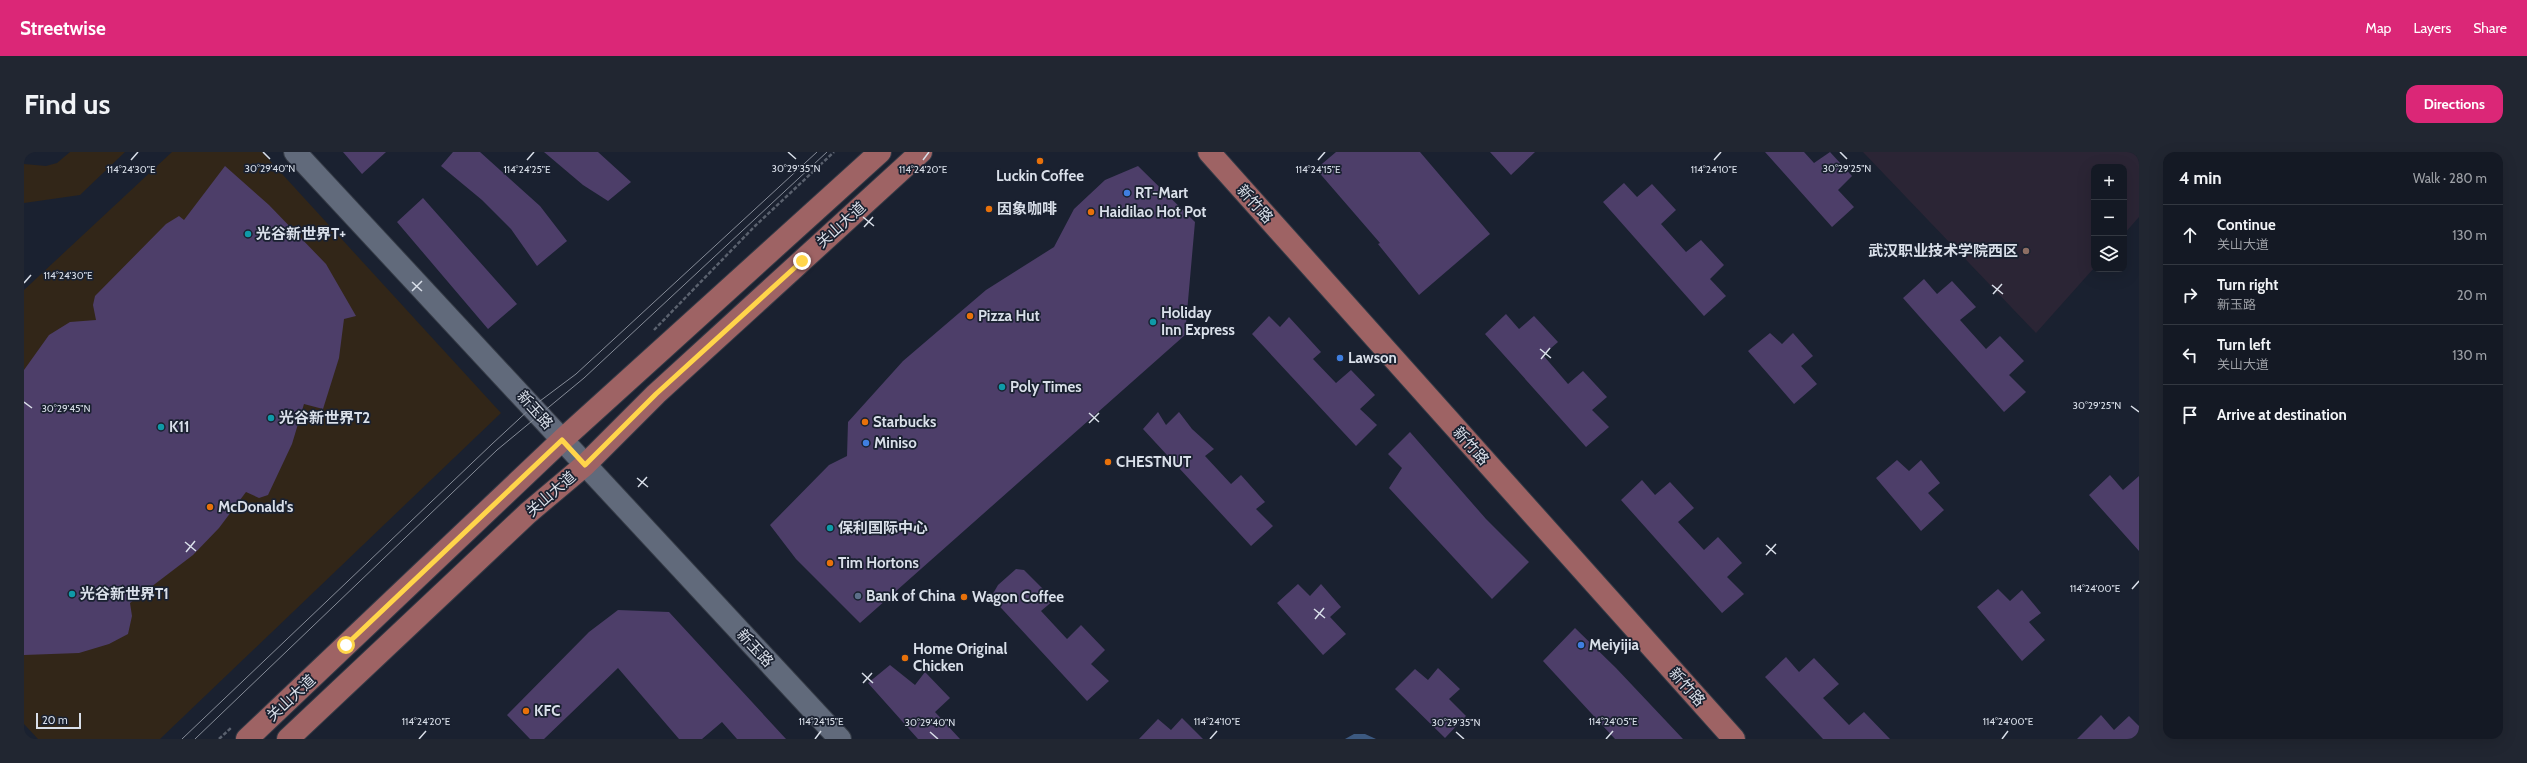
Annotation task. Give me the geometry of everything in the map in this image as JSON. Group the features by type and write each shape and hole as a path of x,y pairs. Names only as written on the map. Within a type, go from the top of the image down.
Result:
{"main road":[{"name":"关山大道","path":"247,739 562,440 880,152"},
{"name":"关山大道","path":"288,739 528,513 585,465 656,394 921,152"},
{"name":"新竹路","path":"1209,152 1734,739"}],"street":[{"name":"新玉路","path":"295,152 840,739"}],"shaded area":[{"path":"70,152 125,152 80,195 24,203 24,164 46,166 57,163"},
{"path":"172,152 262,152 501,413 160,739 38,739 24,724 24,290"},
{"name":"武汉职业技术学院西区","path":"1863,152 2139,152 2139,217 2127,231 2127,164 2091,164 2091,271 2036,333"}],"water":[{"path":"1354,734 1365,734 1376,739 1345,739"}],"building":[{"path":"343,152 386,152 362,174"},
{"path":"453,152 480,152 540,206 567,241 537,266 511,229 482,200 441,166"},
{"path":"544,152 598,152 631,182 608,201 583,185"},
{"path":"1336,152 1420,152 1490,234 1419,295 1378,244 1380,243 1316,169"},
{"path":"1490,152 1535,152 1511,175"},
{"path":"1765,152 1804,152 1814,163 1830,152 1852,176 1838,190 1854,207 1832,227"},
{"name":"K11","path":"225,166 269,205 326,264 356,316 344,319 339,358 323,409 304,404 292,444 268,495 259,498 246,492 219,528 193,555 130,603 132,616 128,634 109,644 79,653 24,655 24,370 49,335 70,322 96,320 93,305 95,296 166,224 179,216 184,220"},
{"name":"Poly Times","path":"1138,166 1195,222 1185,335 860,623 796,559 770,525 829,465 847,456 848,422 903,361 986,290 1054,247 1074,209 1105,180"},
{"path":"1624,183 1637,197 1652,184 1676,210 1661,224 1686,252 1701,240 1724,265 1710,279 1726,296 1704,316 1603,202"},
{"path":"423,198 517,304 488,329 397,222"},
{"path":"1924,279 1937,294 1952,281 1976,307 1960,320 1986,349 2000,336 2024,361 2009,375 2026,392 2004,412 1903,298"},
{"path":"1506,314 1519,329 1534,316 1558,342 1543,355 1568,384 1583,371 1607,397 1592,410 1609,427 1586,447 1485,334"},
{"path":"1269,316 1280,327 1289,317 1321,352 1313,359 1336,383 1351,370 1375,395 1360,409 1377,425 1356,446 1252,334"},
{"path":"1770,333 1782,344 1793,333 1813,356 1801,366 1817,384 1794,404 1748,351"},
{"path":"1158,412 1166,425 1179,412 1192,429 1214,449 1205,456 1231,484 1241,475 1265,502 1256,509 1273,526 1251,546 1143,429"},
{"path":"1410,432 1486,519 1529,562 1492,599 1389,488 1402,468 1388,454"},
{"path":"1897,460 1909,471 1921,460 1940,483 1928,493 1944,510 1921,531 1876,478"},
{"path":"2110,475 2123,490 2139,476 2139,551 2089,495"},
{"path":"1642,480 1655,495 1670,482 1694,508 1678,522 1704,550 1718,537 1742,563 1727,577 1744,594 1722,613 1621,500"},
{"path":"1016,569 1024,570 1054,600 1041,611 1067,639 1081,625 1105,650 1091,664 1109,681 1087,701 991,597 998,585"},
{"path":"1298,584 1310,596 1321,584 1341,607 1330,617 1346,634 1323,655 1277,603"},
{"path":"1998,589 2010,601 2022,590 2041,613 2029,622 2045,640 2022,661 1977,607"},
{"path":"618,610 669,612 786,739 737,739 722,722 702,739 679,739 618,668 544,739 530,739 507,715 589,632"},
{"path":"1575,628 1616,668 1683,739 1615,739 1543,661"},
{"path":"1786,657 1799,672 1814,658 1839,684 1823,698 1849,725 1864,712 1890,739 1823,739 1765,677"},
{"path":"890,665 915,685 925,672 950,698 935,712 960,739 918,739 868,683"},
{"path":"1438,668 1460,689 1449,699 1466,716 1445,738 1395,689 1415,669 1428,680"},
{"path":"2101,715 2114,730 2129,716 2139,726 2139,739 2077,739"},
{"path":"1182,718 1203,739 1139,739 1158,719 1171,730"}],"tram line":[{"path":"182,739 532,407 576,374 817,152"},
{"path":"195,739 497,450 584,378 827,152"}],"place":[{"name":"Luckin Coffee","path":"1040,161"},
{"name":"RT-Mart","path":"1127,193"},
{"name":"因象咖啡","path":"989,209"},
{"name":"Haidilao Hot Pot","path":"1091,212"},
{"name":"光谷新世界T+","path":"248,234"},
{"name":"武汉职业技术学院西区","path":"2026,251"},
{"name":"Pizza Hut","path":"970,316"},
{"name":"Holiday Inn Express","path":"1153,322"},
{"name":"Lawson","path":"1340,358"},
{"name":"Poly Times","path":"1002,387"},
{"name":"光谷新世界T2","path":"271,418"},
{"name":"Starbucks","path":"865,422"},
{"name":"K11","path":"161,427"},
{"name":"Miniso","path":"866,443"},
{"name":"CHESTNUT","path":"1108,462"},
{"name":"McDonald's","path":"210,507"},
{"name":"保利国际中心","path":"830,528"},
{"name":"Tim Hortons","path":"830,563"},
{"name":"光谷新世界T1","path":"72,594"},
{"name":"Bank of China","path":"858,596"},
{"name":"Wagon Coffee","path":"964,597"},
{"name":"Meiyijia","path":"1581,645"},
{"name":"Home Original Chicken","path":"905,658"},
{"name":"KFC","path":"526,711"}],"route":[{"path":"346,645 562,440 585,465 656,394 802,261"}]}
